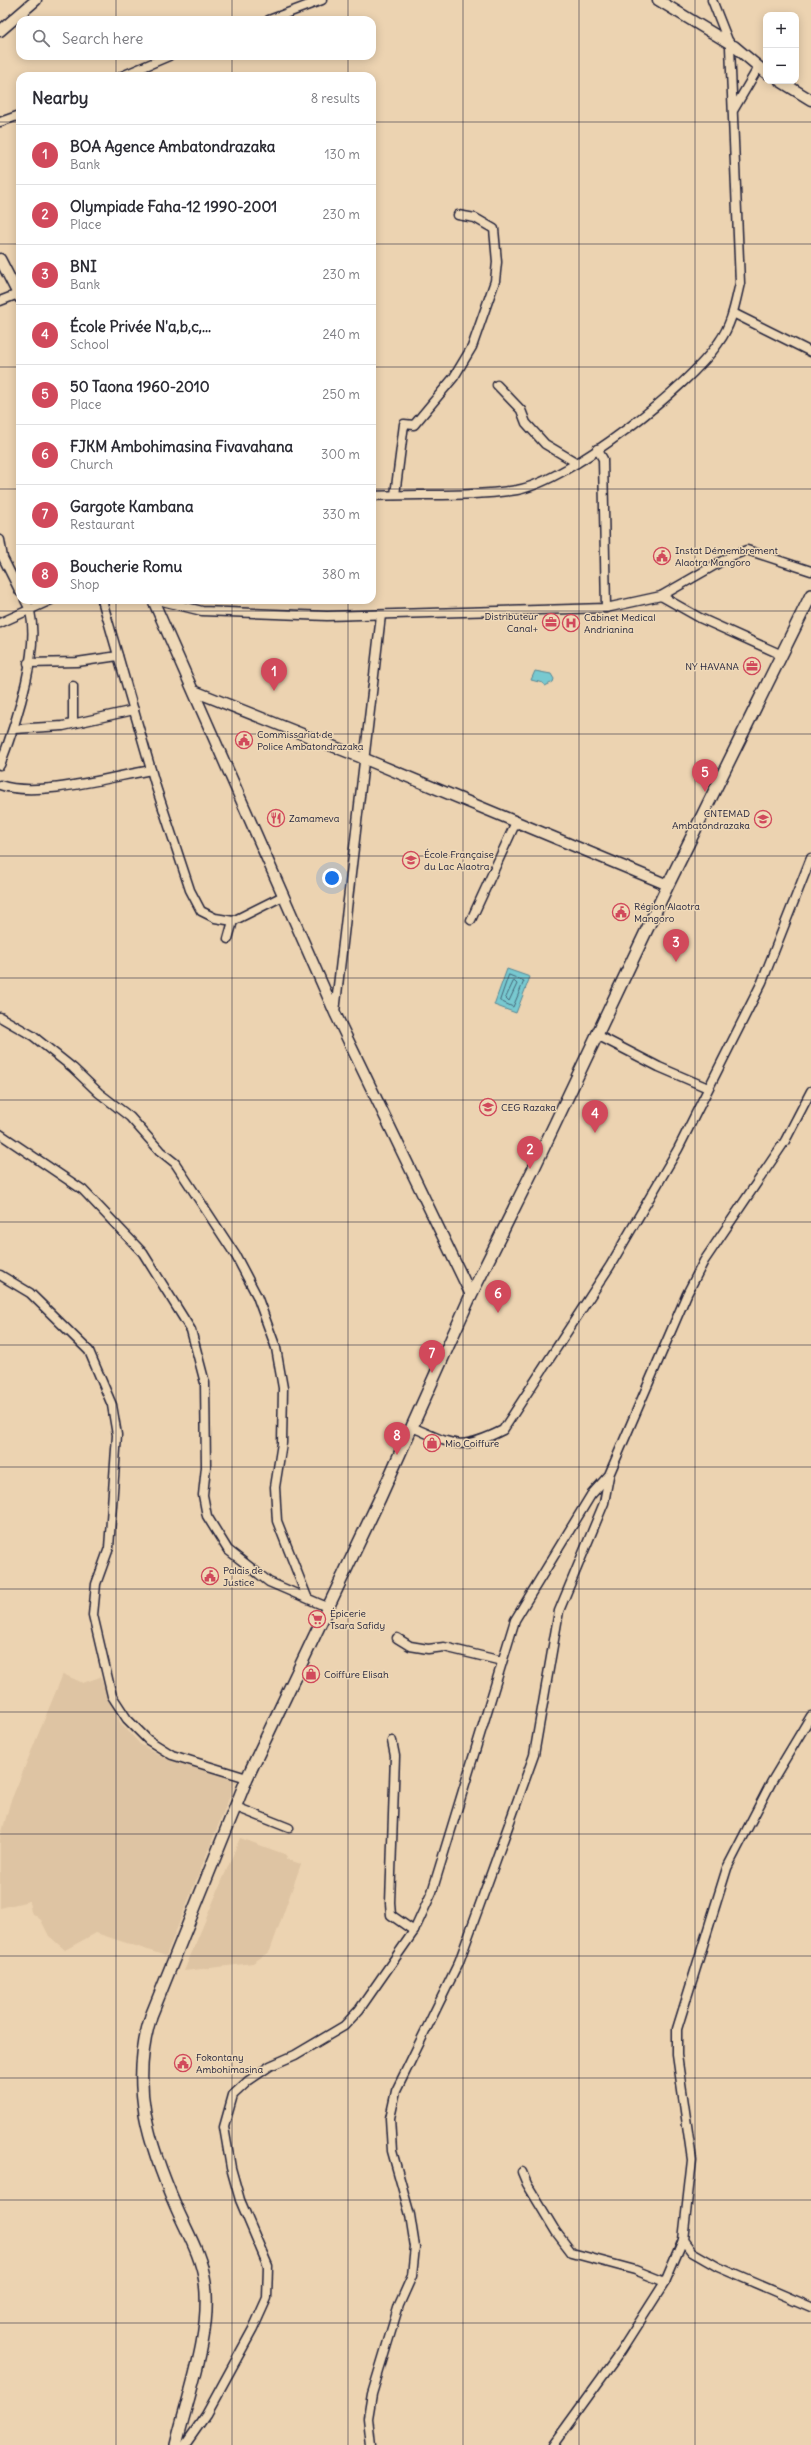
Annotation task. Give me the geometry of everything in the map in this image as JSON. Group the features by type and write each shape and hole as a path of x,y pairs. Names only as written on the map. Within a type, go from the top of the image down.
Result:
{"main road":[{"path":"176,2445 203,2335 206,2307 205,2282 200,2255 155,2157 147,2124 140,2067 143,2041 151,2016 248,1778 412,1426 471,1295 668,885 811,595"}],"street":[{"path":"17,16 36,0"},
{"path":"280,16 322,0"},
{"path":"658,0 731,46 762,70 734,110"},
{"path":"376,496 518,489 552,477 577,463 666,398 699,367 720,342 733,313 740,283 731,46 712,0"},
{"path":"0,31 16,17"},
{"path":"131,72 159,60"},
{"path":"785,84 811,100"},
{"path":"0,122 16,116"},
{"path":"395,495 404,424 414,425 454,378 472,347 494,281 497,262 494,229 485,222 458,215"},
{"path":"0,259 16,290"},
{"path":"0,301 16,297"},
{"path":"733,313 811,352"},
{"path":"497,385 521,410 526,423 545,444 577,463"},
{"path":"597,449 603,459 606,608"},
{"path":"0,540 3,558 16,584"},
{"path":"174,604 202,611 261,615 380,615 606,608 661,596 731,556 747,550 811,571"},
{"path":"661,596 700,618 782,655"},
{"path":"0,765 14,729 28,663 32,638 31,609 28,604"},
{"path":"0,624 42,604"},
{"path":"103,604 151,770 190,890 201,911 215,918 233,921 283,896"},
{"path":"155,604 334,1013 446,1240 471,1295"},
{"path":"334,1013 365,759 380,615"},
{"path":"28,663 77,662 118,656"},
{"path":"73,686 74,723"},
{"path":"194,691 365,759 668,885"},
{"path":"14,729 63,726 134,710"},
{"path":"0,785 21,790 41,790 151,770"},
{"path":"471,920 516,822"},
{"path":"412,1426 453,1445 483,1440 503,1430 610,1266 678,1149 762,982 811,858"},
{"path":"228,939 233,921"},
{"path":"0,1017 33,1036 130,1118 160,1151 175,1163 236,1256 257,1296 276,1348 283,1388 282,1443 275,1487 277,1521 307,1597"},
{"path":"597,1035 659,1067 708,1088"},
{"path":"371,2445 368,2418 372,2394 399,2305 412,2276 415,2248 410,2215 392,2151 390,2118 396,2091 459,1962 534,1755 559,1611 604,1503 609,1475 687,1294 704,1261 785,1141 811,1092"},
{"path":"0,1134 83,1190 143,1253 160,1277 191,1330 205,1383 206,1467 203,1495 206,1516 228,1550 269,1582 307,1597 327,1607"},
{"path":"0,1276 30,1293 88,1351 112,1406 117,1435 109,1548 96,1584 94,1615 112,1696 127,1719 154,1744 172,1755 248,1778"},
{"path":"185,2445 206,2415 253,2329 267,2298 268,2266 240,2200 231,2168 224,2127 233,2095 248,2081 270,2066 295,2055 344,2026 359,2010 414,1931 432,1892 516,1620 546,1567 591,1495 609,1475"},
{"path":"397,1638 410,1646 428,1650 444,1647 502,1662"},
{"path":"553,2445 621,2351 665,2282 683,2240 692,2160 677,2055 677,2029 727,1868 772,1781 811,1716"},
{"path":"392,1741 395,1756 393,1856 390,1903 391,1915 414,1931"},
{"path":"236,1807 288,1828"},
{"path":"522,2172 526,2184 556,2232 572,2253 635,2270 665,2282"},
{"path":"683,2240 692,2252 718,2267 811,2307"}],"shaded area":[{"path":"63,1674 83,1683 100,1677 120,1722 140,1744 163,1757 236,1781 166,1956 96,1933 65,1950 49,1936 41,1920 31,1912 29,1901 0,1908 0,1839 10,1803"},
{"path":"240,1838 287,1855 286,1859 301,1864 270,1951 253,1963 184,1971"}],"water":[{"path":"535,671 551,674 554,679 553,682 545,686 543,683 531,680"},
{"path":"507,969 530,977 516,1013 494,1005"}],"place":[{"name":"Instat Démembrement Alaotra Mangoro","path":"662,556"},
{"name":"Distributeur Canal+","path":"551,622"},
{"name":"Cabinet Medical Andrianina","path":"571,623"},
{"name":"NY HAVANA","path":"752,666"},
{"name":"BOA Agence Ambatondrazaka","path":"274,691"},
{"name":"Commissariat de Police Ambatondrazaka","path":"244,740"},
{"name":"50 Taona 1960-2010","path":"705,792"},
{"name":"Zamameva","path":"276,818"},
{"name":"CNTEMAD Ambatondrazaka","path":"763,819"},
{"name":"École Française du Lac Alaotra","path":"411,860"},
{"name":"Région Alaotra Mangoro","path":"621,912"},
{"name":"BNI","path":"676,962"},
{"name":"CEG Razaka","path":"488,1107"},
{"name":"École Privée N'a,b,c,...","path":"595,1133"},
{"name":"Olympiade Faha-12 1990-2001","path":"530,1169"},
{"name":"FJKM Ambohimasina Fivavahana","path":"498,1313"},
{"name":"Gargote Kambana","path":"432,1373"},
{"name":"Mio Coiffure","path":"432,1443"},
{"name":"Boucherie Romu","path":"397,1455"},
{"name":"Palais de Justice","path":"210,1576"},
{"name":"Épicerie Tsara Safidy","path":"317,1619"},
{"name":"Coiffure Elisah","path":"311,1674"},
{"name":"Fokontany Ambohimasina","path":"183,2063"}]}
